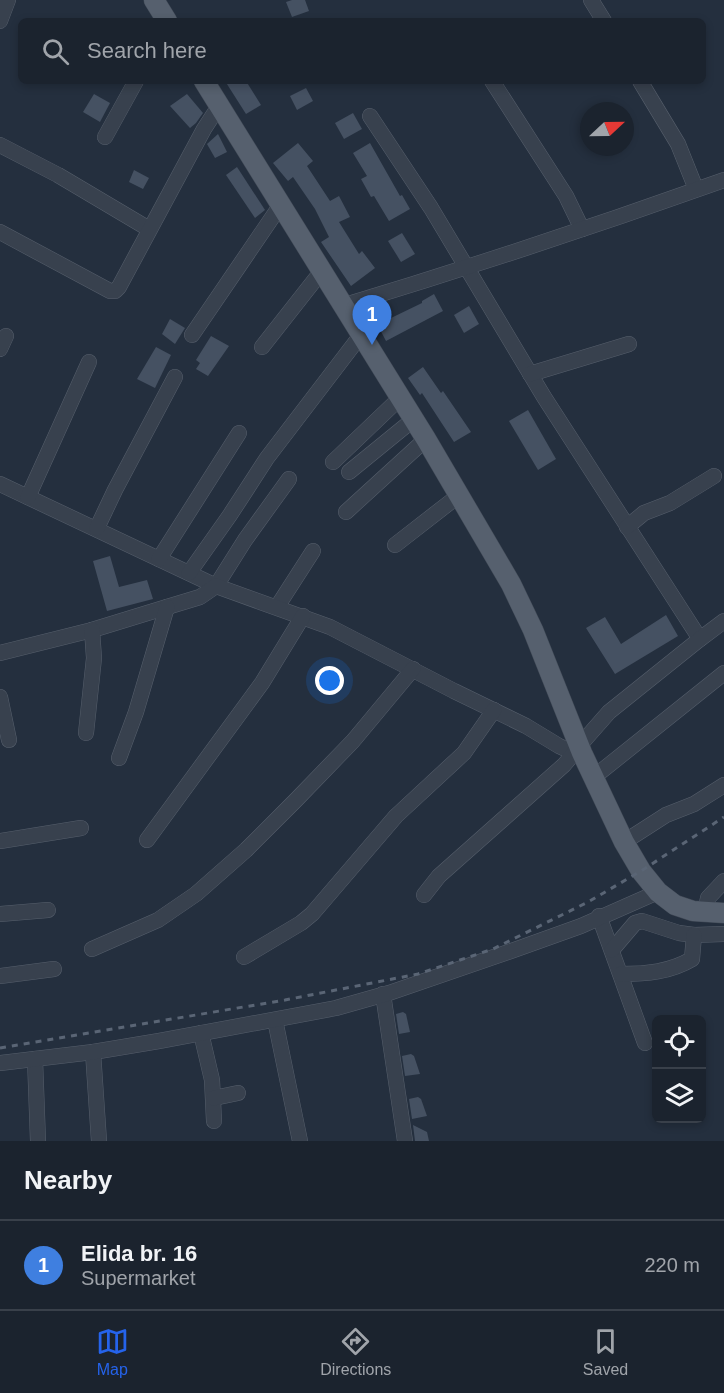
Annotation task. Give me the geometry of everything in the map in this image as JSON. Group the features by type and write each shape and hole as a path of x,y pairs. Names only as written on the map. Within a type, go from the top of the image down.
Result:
{"main road":[{"path":"154,0 165,18"},
{"path":"206,84 414,419 515,592 533,630 579,751 641,871 658,892 675,904 693,911 715,913"}],"street":[{"path":"0,21 8,0"},
{"path":"591,0 602,18"},
{"path":"105,137 134,84"},
{"path":"494,84 566,196 582,229"},
{"path":"642,84 678,144 696,189"},
{"path":"0,232 110,291 115,291 204,129 219,106"},
{"path":"370,116 431,208 530,374 700,639"},
{"path":"0,145 58,175 149,229"},
{"path":"342,306 467,269 724,180"},
{"path":"192,335 280,206"},
{"path":"262,348 321,272"},
{"path":"189,573 267,458 361,335"},
{"path":"530,374 629,344"},
{"path":"28,497 89,362"},
{"path":"97,528 175,377"},
{"path":"333,462 400,398"},
{"path":"350,472 414,419"},
{"path":"159,559 239,433"},
{"path":"346,512 426,439"},
{"path":"627,527 644,513 670,503 714,476"},
{"path":"0,653 92,630 200,597 216,586 245,540 289,479"},
{"path":"0,484 216,586 330,627 454,691 579,751"},
{"path":"395,545 458,496"},
{"path":"277,607 314,551"},
{"path":"119,758 136,712 167,607"},
{"path":"147,840 262,683 303,616"},
{"path":"424,895 439,876 579,751 609,712 724,621"},
{"path":"86,734 92,680 92,630"},
{"path":"92,949 158,920 196,894 246,850 297,800 353,741 413,669"},
{"path":"594,777 724,673"},
{"path":"0,697 9,740"},
{"path":"244,957 312,914 396,816 464,753 494,710"},
{"path":"624,842 666,815 694,804 724,785"},
{"path":"0,841 81,828"},
{"path":"715,913 708,898 724,881"},
{"path":"0,1063 93,1052 336,1008 581,926 599,916 658,892"},
{"path":"0,914 48,910"},
{"path":"599,916 645,1043"},
{"path":"612,950 635,923 642,921 679,933 724,934"},
{"path":"621,974 652,974 686,963 692,959 694,935"},
{"path":"0,976 54,969"},
{"path":"383,994 405,1141"},
{"path":"275,1020 300,1141"},
{"path":"201,1033 214,1098 214,1121"},
{"path":"93,1052 99,1141"},
{"path":"35,1059 38,1141"},
{"path":"214,1098 238,1094"}],"building":[{"path":"305,0 309,11 292,17 286,2"},
{"path":"227,84 248,84 261,105 246,114"},
{"path":"306,88 313,101 297,110 290,96"},
{"path":"94,94 110,103 100,122 83,112"},
{"path":"187,94 203,113 190,128 170,106"},
{"path":"353,113 362,129 344,139 335,123"},
{"path":"218,134 227,152 215,158 207,144"},
{"path":"298,143 313,161 307,166 330,201 339,196 350,217 339,222 359,254 362,251 375,268 351,286 321,242 329,237 315,209 293,177 288,181 273,163"},
{"path":"370,143 400,196 402,195 410,209 389,221 361,179 367,176 353,153"},
{"path":"237,167 265,210 255,218 226,175"},
{"path":"134,170 149,178 143,189 129,182"},
{"path":"402,233 415,254 401,262 388,241"},
{"path":"434,294 443,311 386,341 375,320 389,313 391,318 422,303"},
{"path":"469,306 479,324 464,333 454,315"},
{"path":"170,319 185,328 175,344 162,334"},
{"path":"211,336 229,346 208,376 196,369 200,363 196,360"},
{"path":"156,347 171,355 155,388 137,379"},
{"path":"423,367 441,393 443,391 471,432 454,442 422,393 420,395 408,378"},
{"path":"528,410 556,459 538,470 509,421"},
{"path":"110,556 119,587 147,580 153,599 107,611 93,561"},
{"path":"666,615 678,636 615,674 586,628 605,617 621,644"},
{"path":"403,1012 406,1014 410,1032 399,1034 396,1014"},
{"path":"411,1054 414,1056 420,1074 405,1076 402,1056"},
{"path":"418,1097 421,1099 427,1116 412,1119 409,1099"},
{"path":"413,1125 427,1132 429,1141 415,1141"}],"railway":[{"path":"0,1048 285,1000 418,974 493,949 588,902 641,871 724,817"}],"place":[{"name":"Elida br. 16","path":"372,345"}]}
